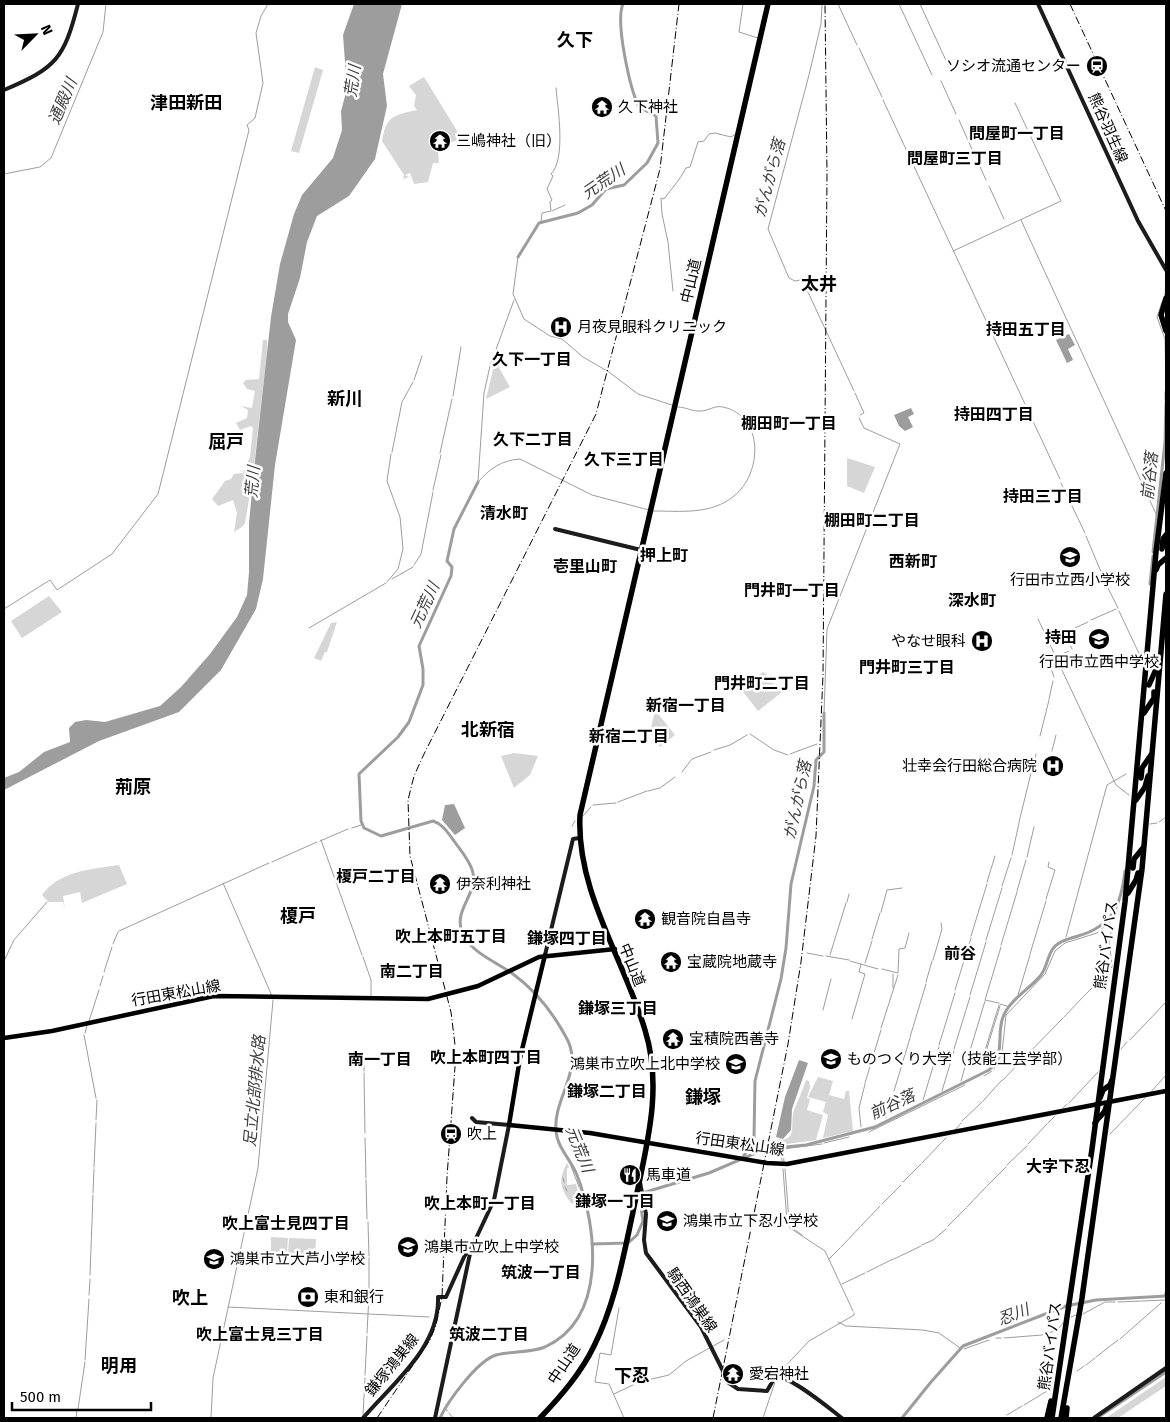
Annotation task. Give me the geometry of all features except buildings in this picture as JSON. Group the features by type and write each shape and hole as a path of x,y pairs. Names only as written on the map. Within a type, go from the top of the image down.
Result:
{"highway":[{"name":"中山道","path":"538,1418 563,1390 592,1345 611,1297 640,1182 647,1144 652,1090 649,1053 638,1015 586,883 578,838 582,804 768,4"},
{"path":"1166,298 1161,315 1166,331"},
{"path":"1166,302 1163,316 1166,326"},
{"name":"熊谷バイパス","path":"1052,1418 1098,1105 1104,1048 1125,902 1155,572 1166,473"},
{"path":"1162,549 1163,539 1166,535"},
{"path":"1155,572 1158,565 1166,558"},
{"name":"熊谷バイパス","path":"1061,1418 1072,1368 1146,836 1166,594"},
{"path":"1143,714 1154,698 1150,678 1160,663"},
{"path":"1140,778 1142,768 1152,751"},
{"path":"1134,804 1145,787 1148,776"},
{"path":"1125,902 1129,890 1136,880 1134,859 1142,850 1146,836"},
{"path":"1123,916 1135,917"},
{"path":"1104,1048 1117,1049"},
{"path":"1098,1105 1100,1094 1110,1085 1114,1076"},
{"path":"1094,1125 1097,1118 1106,1111 1109,1102"},
{"path":"1093,1138 1104,1137"},
{"name":"中山道","path":"625,1243 647,1144"},
{"path":"1047,1418 1059,1367"},
{"path":"1066,1418 1072,1368"}],"main road":[{"path":"4,90 32,78 54,61 67,41 78,4"},
{"name":"熊谷羽生線","path":"1038,4 1145,234 1166,270"},
{"name":"熊谷羽生線","path":"1145,234 1166,265"},
{"path":"555,529 641,550"},
{"path":"435,1418 472,1249 494,1200 519,1066 573,839 578,838"},
{"path":"545,955 613,949"},
{"name":"行田東松山線","path":"4,1038 52,1031 205,997 436,998 488,981 545,955"},
{"name":"行田東松山線","path":"509,1126 556,1130 781,1166 798,1165 1166,1091"},
{"path":"471,1120 509,1126"},
{"name":"騎西鴻巣線","path":"640,1182 646,1218 644,1240 646,1253 701,1327 733,1388 767,1391 774,1378 778,1376 793,1382 842,1418"},
{"name":"鎌塚鴻巣線","path":"363,1418 394,1386 420,1352 433,1328 438,1297 446,1297 462,1261 468,1250 472,1249"},
{"path":"1094,1418 1166,1368"}],"shaded area":[{"path":"315,67 323,70 299,153 291,151"},
{"path":"424,77 462,139 448,143 441,140 437,141 439,163 433,163 428,182 414,184 410,173 405,175 409,177 403,179 404,175 382,141 386,126 392,118 402,113 417,110 414,106 416,95 409,86"},
{"path":"263,340 267,340 267,352 252,482 245,523 234,532 237,513 233,500 218,506 212,499 225,481 231,479 234,474 243,473 250,457 253,428 251,426 240,430 236,423 247,418 248,410 241,406 252,408 255,391 247,389 243,383 246,380 259,379"},
{"path":"495,361 510,387 486,399"},
{"path":"847,458 875,467 864,493 847,486"},
{"path":"49,596 62,612 22,638 11,621"},
{"path":"337,622 327,652 325,652 321,661 314,658 331,623"},
{"path":"763,672 772,678 772,682 782,692 758,711 740,688"},
{"path":"655,710 675,735 660,747 650,733"},
{"path":"514,753 538,756 530,775 514,788 501,756"},
{"path":"119,865 127,884 82,903 80,892 63,896 65,909 63,902 49,902 42,895 57,881 77,872"},
{"path":"818,1077 833,1081 829,1095 844,1099 846,1091 849,1091 853,1131 823,1138 828,1115 823,1112 826,1102 808,1097"},
{"path":"806,1080 809,1081 810,1087 807,1098 810,1099 807,1110 823,1115 816,1140 773,1146 774,1140 787,1138 792,1131 794,1110"},
{"path":"567,1163 569,1167 567,1169 567,1185 576,1184 579,1195 574,1196 576,1199 572,1204 565,1194 561,1179"},
{"path":"271,1237 288,1238 287,1253 271,1252"},
{"path":"289,1238 316,1239 315,1255 288,1254"},
{"path":"1166,1377 1166,1386 1118,1418 1106,1418"}],"water":[{"name":"荒川","path":"354,4 402,4 383,74 387,106 375,159 349,196 317,216 307,242 300,278 288,314 288,322 296,340 275,465 263,579 256,609 221,670 179,712 99,741 4,790 4,778 19,772 44,752 70,742 69,728 75,722 86,720 105,722 160,706 181,687 210,654 237,617 247,595 249,523 255,460 271,317 280,264 294,214 302,195 333,158 342,130 341,111 347,89 343,35"},
{"path":"1069,334 1075,345 1068,349 1073,360 1067,363 1056,340"},
{"path":"911,408 914,414 908,417 913,427 905,431 899,426 894,415"},
{"path":"454,804 465,828 455,835 442,820 445,805"},
{"path":"799,1060 808,1063 792,1109 791,1130 783,1139 776,1137 785,1097"}],"waterway":[{"name":"通殿川","path":"4,174 40,167 51,158 103,32 106,4"},
{"path":"4,609 50,580 57,590 112,554 158,494 249,130 247,125 255,118 263,83 256,33 261,16 268,4"},
{"name":"元荒川","path":"518,257 539,223 578,213 592,205 606,189 624,185 647,163 658,143 656,116 639,107 628,71 622,40 621,13 623,4"},
{"path":"743,4 739,32 758,38"},
{"name":"がんがら落","path":"822,4 821,24 809,75 768,229 789,278 795,281 805,279 807,290 854,391"},
{"path":"838,4 857,45"},
{"path":"899,4 932,75"},
{"path":"920,4 949,67"},
{"path":"859,48 882,97"},
{"path":"941,81 956,114"},
{"path":"541,222 542,213 551,211 550,202 552,200 547,189 553,176 551,174 556,167 560,146 556,88"},
{"path":"883,100 1060,479"},
{"path":"953,251 1061,201 1015,103"},
{"path":"959,120 975,156"},
{"path":"673,291 661,198 664,199 686,168 690,167 698,142 704,141 709,134 715,133 731,137 736,134"},
{"path":"978,162 986,180"},
{"path":"989,186 1004,219"},
{"path":"552,211 565,205"},
{"path":"1021,220 1157,516"},
{"name":"元荒川","path":"518,257 513,294 524,319 550,336 562,339 583,357 609,372 638,394 672,405"},
{"name":"前谷落","path":"1165,296 1166,277"},
{"name":"元荒川","path":"478,481 484,393 490,366 514,300"},
{"name":"前谷落","path":"1162,302 1157,317 1165,339 1166,387"},
{"path":"453,396 461,347"},
{"path":"414,380 422,356"},
{"path":"392,452 402,402 413,382"},
{"name":"前谷落","path":"1166,392 1166,400"},
{"name":"がんがら落","path":"855,393 864,413 860,415"},
{"path":"440,453 452,399"},
{"name":"前谷落","path":"1153,552 1165,442 1166,403"},
{"name":"元荒川","path":"653,511 695,511 725,502 743,486 750,474 754,461 755,447 752,433 746,422 737,413 723,407 714,407 704,411 678,407"},
{"name":"がんがら落","path":"824,713 827,629 900,444 864,428 859,418"},
{"path":"387,582 398,569 403,549 400,517 387,481 391,454"},
{"path":"433,490 441,455"},
{"name":"元荒川","path":"478,482 496,466 507,461 520,459 592,495 649,510"},
{"name":"元荒川","path":"440,1418 464,1382 488,1359 496,1355 545,1347 565,1333 579,1315 588,1294 592,1270 592,1245 584,1196 577,1175 559,1143 556,1131 556,1119 572,1061 571,1049 566,1037 555,1019 529,987 513,974 481,954 465,938 460,920 472,889 473,873 465,857 445,829 433,821 381,836 364,828 361,821 359,774 398,737 409,722 423,685 423,669 419,646 451,576 452,567 447,561 454,529 478,482"},
{"path":"1061,483 1085,533"},
{"path":"414,565 421,554 433,492"},
{"path":"1086,536 1104,579"},
{"name":"前谷落","path":"1150,584 1153,556"},
{"path":"392,579 413,567"},
{"path":"1105,582 1118,608"},
{"path":"309,628 386,583"},
{"path":"1091,620 1116,609"},
{"path":"1119,611 1143,662"},
{"path":"1038,619 1116,785 1129,795"},
{"path":"1064,633 1088,622"},
{"path":"1067,639 1072,649"},
{"path":"1054,677 1048,660 1069,651"},
{"path":"1049,699 1053,681"},
{"path":"1040,736 1049,700"},
{"name":"がんがら落","path":"742,1159 754,1138 755,1081 781,979 786,948 791,884 814,786 816,760 824,752 824,713"},
{"path":"750,734 774,750 788,755"},
{"path":"714,750 730,745 747,735"},
{"path":"1052,751 1056,735"},
{"path":"790,754 817,744"},
{"path":"682,772 692,759 711,752"},
{"path":"1033,767 1036,754"},
{"path":"1019,822 1032,769"},
{"path":"1066,937 1107,785 1126,774"},
{"path":"648,791 660,788 675,777"},
{"path":"618,802 647,791"},
{"path":"593,805 616,803"},
{"path":"583,816 591,807"},
{"path":"1159,822 1166,817"},
{"path":"572,826 575,821"},
{"path":"1012,855 1019,823"},
{"path":"1150,824 1157,823"},
{"name":"足立北部排水路","path":"352,828 361,825"},
{"path":"1027,857 1034,827"},
{"name":"足立北部排水路","path":"320,841 348,829"},
{"path":"321,840 362,955"},
{"name":"足立北部排水路","path":"272,862 317,842"},
{"path":"987,882 995,856"},
{"path":"1002,886 1011,858"},
{"path":"1017,891 1026,860"},
{"path":"1046,899 1055,870 1048,867 1049,862"},
{"name":"足立北部排水路","path":"119,931 269,863"},
{"name":"前谷落","path":"592,1244 628,1243 637,1235 643,1221 639,1194 709,1173 765,1149 806,1145 875,1127 989,1070 997,1058 1001,1024 1010,1005 1041,975 1050,953 1057,944 1090,932 1107,920 1118,904 1125,871"},
{"name":"足立北部排水路","path":"223,883 272,996"},
{"path":"971,936 987,884"},
{"path":"881,912 887,890 902,888"},
{"path":"986,940 1002,888"},
{"path":"1001,945 1017,892"},
{"path":"847,902 849,894"},
{"path":"1030,954 1046,901"},
{"path":"4,961 14,940 47,902"},
{"path":"830,955 846,903"},
{"path":"872,939 880,913"},
{"path":"1104,975 1112,967 1109,938 1112,930 1108,918"},
{"path":"933,960 942,929 941,923"},
{"name":"前谷落","path":"994,1069 1002,1053 1006,1015 1045,974 1055,951 1065,943 1097,933 1105,926"},
{"name":"足立北部排水路","path":"113,944 118,932"},
{"path":"882,969 898,973 899,949 905,948 909,933"},
{"path":"955,990 971,938"},
{"path":"865,963 872,941"},
{"path":"970,995 986,942"},
{"name":"足立北部排水路","path":"104,972 112,947"},
{"path":"999,1003 985,1000 1001,947"},
{"path":"807,953 823,956"},
{"path":"1018,995 1030,955"},
{"path":"826,956 849,960"},
{"path":"363,957 371,980 371,996"},
{"path":"850,961 878,969"},
{"path":"926,982 932,961"},
{"path":"852,1019 865,974 859,972 861,964"},
{"path":"893,974 893,988"},
{"path":"881,1028 898,975"},
{"name":"足立北部排水路","path":"100,986 103,976"},
{"path":"1084,996 1103,977"},
{"path":"823,1010 831,979"},
{"path":"910,1037 926,984"},
{"name":"足立北部排水路","path":"89,1021 99,990"},
{"path":"939,1045 955,993"},
{"path":"954,1049 970,997"},
{"path":"1064,1017 1083,997"},
{"name":"足立北部排水路","path":"211,1418 213,1378 258,1168 273,1000"},
{"path":"982,1058 969,1054 985,1001"},
{"path":"1130,1040 1166,1002"},
{"path":"1000,1004 1007,1006"},
{"path":"983,1057 999,1005"},
{"path":"984,1058 1000,1006"},
{"path":"1023,1059 1063,1018"},
{"name":"足立北部排水路","path":"85,1033 87,1025"},
{"path":"865,1083 881,1030"},
{"name":"足立北部排水路","path":"84,1035 96,1098"},
{"path":"894,1091 910,1038"},
{"path":"1121,1049 1127,1042"},
{"path":"923,1100 939,1047"},
{"path":"942,1091 954,1051"},
{"path":"961,1081 968,1056"},
{"path":"1003,1080 1022,1060"},
{"path":"364,1061 364,1071"},
{"name":"前谷落","path":"984,1076 992,1071"},
{"path":"1069,1103 1098,1072"},
{"path":"364,1073 365,1133"},
{"path":"1150,1093 1166,1075"},
{"path":"983,1101 1002,1080"},
{"path":"861,1127 859,1108 865,1084"},
{"name":"前谷落","path":"869,1132 965,1085"},
{"path":"886,1118 894,1093"},
{"path":"1110,1134 1145,1098"},
{"name":"足立北部排水路","path":"96,1120 97,1100"},
{"path":"962,1121 982,1102"},
{"path":"1063,1108 1067,1104"},
{"path":"1048,1123 1055,1116"},
{"name":"足立北部排水路","path":"94,1167 96,1123"},
{"path":"955,1130 961,1123"},
{"path":"1028,1144 1047,1124"},
{"name":"前谷落","path":"824,1143 849,1137"},
{"path":"365,1138 366,1178"},
{"path":"942,1142 946,1138"},
{"path":"922,1163 941,1143"},
{"name":"前谷落","path":"784,1162 783,1149 822,1144"},
{"path":"1007,1165 1027,1146"},
{"path":"781,1147 782,1161"},
{"path":"903,1182 921,1164"},
{"name":"元荒川","path":"571,1166 579,1187"},
{"path":"987,1186 1006,1167"},
{"name":"足立北部排水路","path":"93,1193 94,1169"},
{"path":"783,1169 787,1222 790,1228 825,1251 853,1311"},
{"path":"785,1169 789,1221 794,1229 802,1235"},
{"path":"563,1178 564,1182"},
{"path":"366,1180 367,1219"},
{"path":"882,1204 901,1185"},
{"path":"565,1187 567,1191"},
{"path":"967,1207 986,1187"},
{"name":"元荒川","path":"580,1188 586,1208"},
{"name":"足立北部排水路","path":"90,1275 93,1195"},
{"path":"861,1226 880,1206"},
{"path":"948,1226 966,1208"},
{"path":"368,1222 369,1256"},
{"path":"841,1247 860,1227"},
{"path":"922,1245 933,1240 946,1229"},
{"path":"894,1259 921,1246"},
{"path":"829,1259 840,1248"},
{"path":"369,1258 369,1291"},
{"path":"867,1272 893,1259"},
{"path":"842,1284 865,1273"},
{"name":"足立北部排水路","path":"89,1295 90,1279"},
{"name":"忍川","path":"1164,1296 1166,1290"},
{"path":"367,1333 369,1295"},
{"name":"忍川","path":"902,1418 963,1346 1066,1306 1096,1300 1166,1296"},
{"name":"足立北部排水路","path":"85,1360 89,1299"},
{"name":"忍川","path":"1118,1302 1166,1300"},
{"path":"1083,1314 1105,1302 1115,1302"},
{"path":"1120,1339 1161,1303"},
{"path":"228,1307 429,1317"},
{"path":"619,1308 611,1355 600,1353 595,1382 609,1384 624,1418"},
{"path":"778,1374 809,1341 854,1315 854,1313"},
{"path":"1071,1317 1076,1315"},
{"path":"838,1322 846,1326 923,1330 939,1333 960,1348"},
{"path":"1059,1328 1064,1322"},
{"path":"1004,1338 1042,1335 1058,1330"},
{"path":"365,1375 367,1336"},
{"path":"996,1338 1001,1338"},
{"path":"614,1394 639,1382 669,1375 686,1361 724,1340"},
{"name":"忍川","path":"964,1349 989,1340"},
{"path":"1096,1357 1118,1340"},
{"path":"1086,1365 1095,1358"},
{"name":"足立北部排水路","path":"78,1409 85,1362"},
{"path":"1077,1371 1084,1366"},
{"path":"1097,1418 1166,1372"},
{"path":"363,1415 365,1378"},
{"path":"763,1418 776,1379"},
{"path":"1024,1405 1052,1388"},
{"path":"1007,1415 1022,1406"},
{"name":"足立北部排水路","path":"76,1418 77,1410"},
{"path":"449,1413 453,1418"}],"railway":[{"path":"377,1418 430,1340 436,1325 442,1297 447,1177 456,1053 451,1012 410,856 408,800 414,776 424,754 596,414 660,169 679,4"},
{"path":"713,1418 788,1044 801,962 816,836 823,675 827,174 825,4"},
{"path":"1070,4 1166,211"}],"place":[{"name":"ソシオ流通センター","path":"1097,66"},
{"name":"久下神社","path":"602,107"},
{"name":"三嶋神社（旧）","path":"440,141"},
{"name":"月夜見眼科クリニック","path":"561,327"},
{"name":"行田市立西小学校","path":"1070,557"},
{"name":"行田市立西中学校","path":"1099,639"},
{"name":"やなせ眼科","path":"982,641"},
{"name":"壮幸会行田総合病院","path":"1053,766"},
{"name":"伊奈利神社","path":"440,884"},
{"name":"観音院自昌寺","path":"645,919"},
{"name":"宝蔵院地蔵寺","path":"671,962"},
{"name":"宝積院西善寺","path":"673,1039"},
{"name":"ものつくり大学（技能工芸学部）","path":"831,1059"},
{"name":"鴻巣市立吹上北中学校","path":"736,1064"},
{"name":"吹上","path":"451,1134"},
{"name":"馬車道","path":"630,1175"},
{"name":"鴻巣市立下忍小学校","path":"667,1221"},
{"name":"鴻巣市立吹上中学校","path":"408,1247"},
{"name":"鴻巣市立大芦小学校","path":"214,1259"},
{"name":"東和銀行","path":"308,1297"},
{"name":"愛宕神社","path":"733,1374"}],"district":[{"name":"久下","path":"575,40"},
{"name":"津田新田","path":"186,103"},
{"name":"問屋町一丁目","path":"1017,133"},
{"name":"問屋町三丁目","path":"955,158"},
{"name":"太井","path":"819,284"},
{"name":"持田五丁目","path":"1026,329"},
{"name":"久下一丁目","path":"532,359"},
{"name":"新川","path":"345,399"},
{"name":"持田四丁目","path":"994,414"},
{"name":"棚田町一丁目","path":"789,423"},
{"name":"久下二丁目","path":"533,439"},
{"name":"屈戸","path":"226,442"},
{"name":"久下三丁目","path":"624,459"},
{"name":"持田三丁目","path":"1043,496"},
{"name":"清水町","path":"504,513"},
{"name":"棚田町二丁目","path":"872,520"},
{"name":"押上町","path":"664,555"},
{"name":"西新町","path":"913,561"},
{"name":"壱里山町","path":"585,566"},
{"name":"門井町一丁目","path":"792,590"},
{"name":"深水町","path":"972,600"},
{"name":"持田","path":"1061,637"},
{"name":"門井町三丁目","path":"907,667"},
{"name":"門井町二丁目","path":"762,683"},
{"name":"新宿一丁目","path":"686,705"},
{"name":"北新宿","path":"488,730"},
{"name":"新宿二丁目","path":"629,736"},
{"name":"荊原","path":"133,787"},
{"name":"榎戸二丁目","path":"376,876"},
{"name":"榎戸","path":"298,916"},
{"name":"吹上本町五丁目","path":"451,936"},
{"name":"鎌塚四丁目","path":"567,938"},
{"name":"前谷","path":"960,953"},
{"name":"南二丁目","path":"412,971"},
{"name":"鎌塚三丁目","path":"618,1008"},
{"name":"吹上本町四丁目","path":"486,1057"},
{"name":"南一丁目","path":"380,1059"},
{"name":"鎌塚二丁目","path":"607,1091"},
{"name":"鎌塚","path":"703,1097"},
{"name":"大字下忍","path":"1058,1166"},
{"name":"鎌塚一丁目","path":"615,1201"},
{"name":"吹上本町一丁目","path":"480,1203"},
{"name":"吹上富士見四丁目","path":"286,1223"},
{"name":"筑波一丁目","path":"541,1272"},
{"name":"吹上","path":"190,1298"},
{"name":"吹上富士見三丁目","path":"260,1334"},
{"name":"筑波二丁目","path":"489,1334"},
{"name":"明用","path":"119,1366"},
{"name":"下忍","path":"632,1376"}]}
